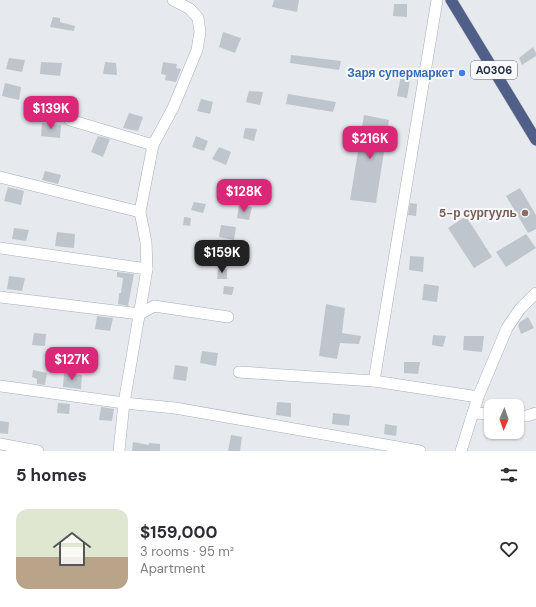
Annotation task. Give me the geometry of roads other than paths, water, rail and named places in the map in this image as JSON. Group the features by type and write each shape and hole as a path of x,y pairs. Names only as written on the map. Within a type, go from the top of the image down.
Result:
{"highway":[{"name":"A0306","path":"451,0 536,140"}],"street":[{"path":"119,451 124,404 148,269 146,242 140,212 153,145 173,108 197,50 200,32 198,18 190,9 173,0"},
{"path":"374,381 437,0"},
{"path":"70,120 153,145"},
{"path":"0,178 140,212"},
{"path":"0,248 148,269"},
{"path":"461,451 478,397 507,328 520,309 536,293"},
{"path":"0,297 140,314 154,306 228,317"},
{"path":"239,372 374,381 478,397"},
{"path":"0,386 124,404 175,408 420,451"},
{"path":"473,412 484,413"},
{"path":"524,416 536,413"},
{"path":"0,444 38,451"}],"place":[{"name":"Заря супермаркет","path":"462,73"},
{"name":"5-р сургууль","path":"525,213"}]}
